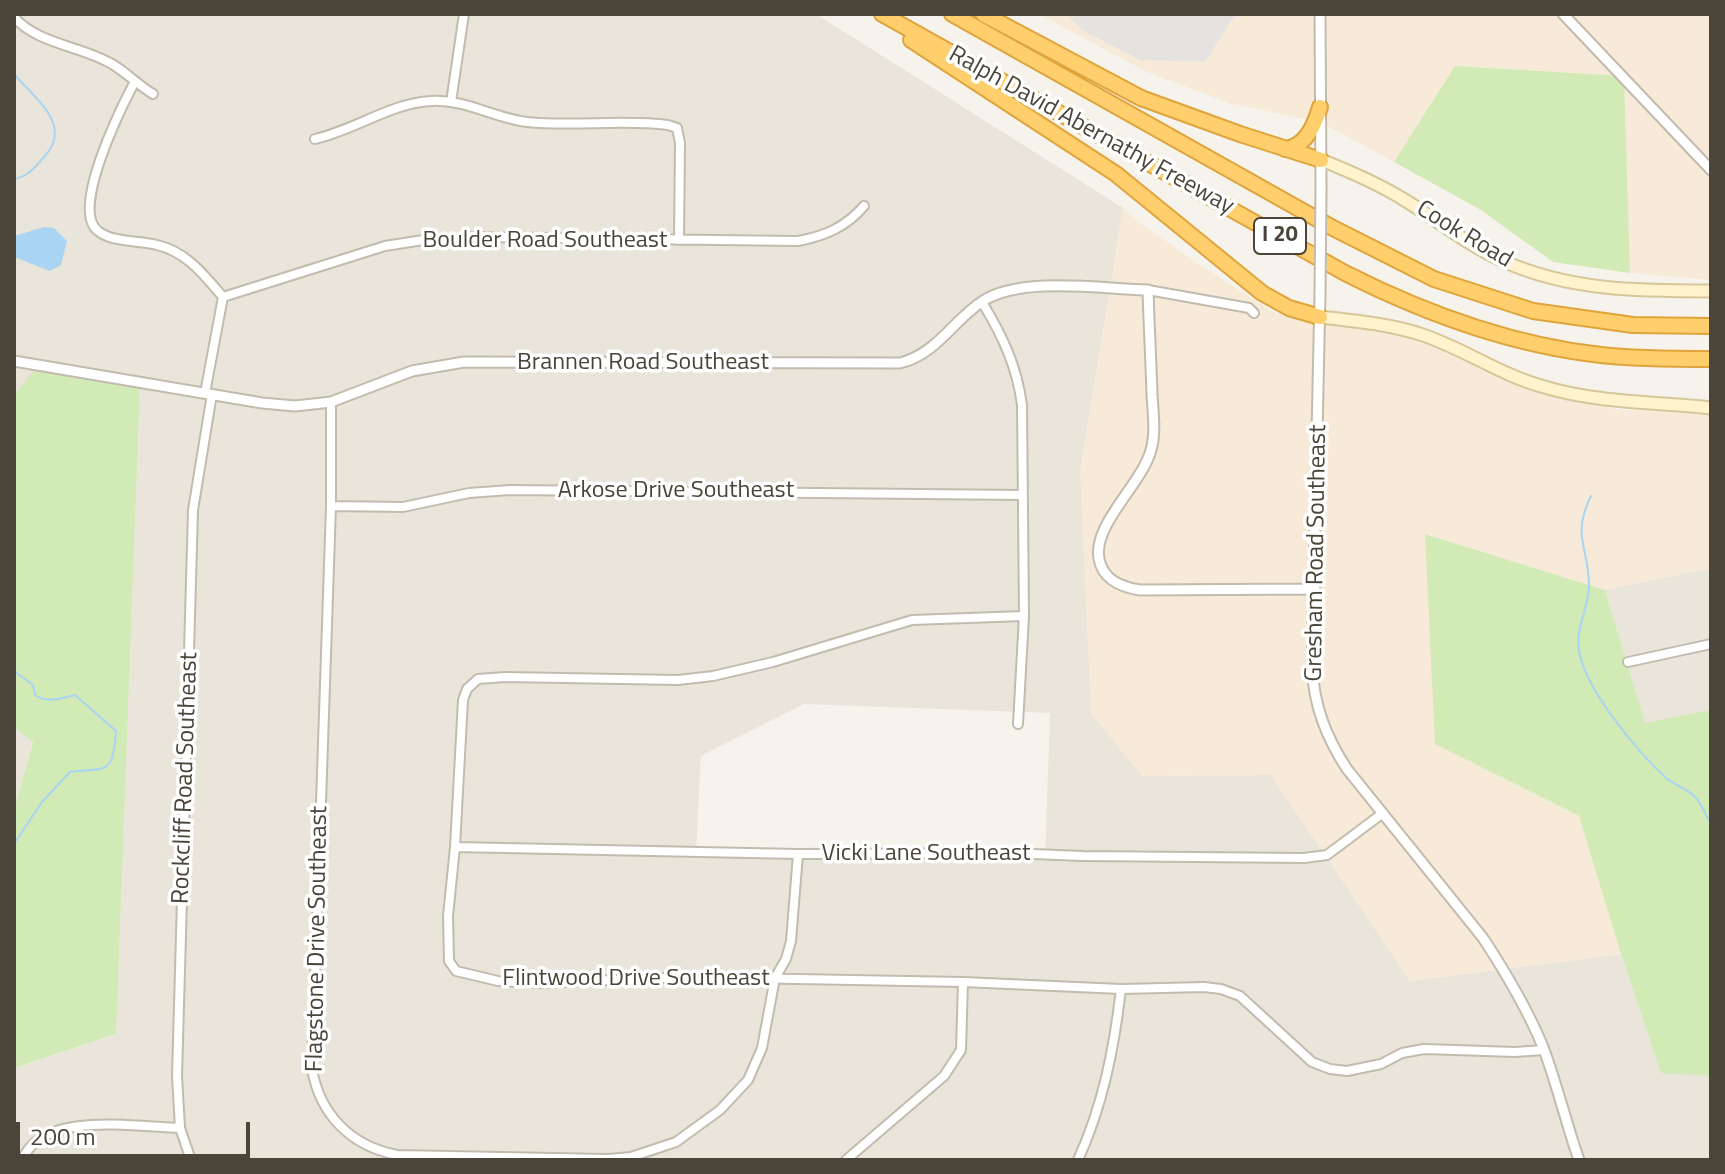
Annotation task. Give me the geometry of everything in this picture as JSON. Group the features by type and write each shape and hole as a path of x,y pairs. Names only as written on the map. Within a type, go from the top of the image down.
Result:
{"highway":[{"path":"870,14 1116,174 1262,293 1289,308 1320,317"},
{"name":"Ralph David Abernathy Freeway","path":"882,14 1345,273 1405,302 1468,327 1548,347 1600,355 1711,359"},
{"name":"Ralph David Abernathy Freeway","path":"952,14 1333,228 1434,279 1533,311 1633,325 1711,326"},
{"path":"983,14 1141,98 1321,160"},
{"path":"1285,149 1295,148 1303,142 1320,107"}],"main road":[{"name":"Cook Road","path":"1321,160 1371,181 1483,252 1524,270 1558,280 1606,288 1711,291"},
{"path":"1320,317 1371,323 1423,335 1505,374 1579,396 1711,408"}],"street":[{"path":"451,102 464,14"},
{"name":"Gresham Road Southeast","path":"1320,14 1320,317 1313,679 1319,713 1331,743 1344,764 1503,967 1544,1050 1579,1160"},
{"path":"1563,14 1708,167"},
{"path":"14,17 27,28 112,64 153,94"},
{"path":"134,83 110,134 89,197 88,211 92,226 112,237 159,245 181,254 223,297"},
{"path":"315,139 339,134 408,104 451,102 525,121 679,125 679,240"},
{"path":"1708,167 1711,154"},
{"name":"Boulder Road Southeast","path":"223,297 385,246 423,240 475,237 798,241 813,238 851,221 864,206"},
{"name":"Brannen Road Southeast","path":"14,361 279,405 331,402 412,371 464,362 900,363 926,352 982,302 998,293 1027,287 1148,290 1249,308 1254,313"},
{"path":"1148,290 1154,440 1142,473 1106,526 1099,542 1099,559 1103,570 1122,588 1140,590 1315,589"},
{"name":"Rockcliff Road Southeast","path":"191,1160 180,1128 177,1076 193,510 223,297"},
{"path":"982,302 1005,343 1020,390 1023,425 1024,616 1018,724"},
{"name":"Flagstone Drive Southeast","path":"331,402 331,506 312,1069 318,1093 336,1123 364,1144 397,1155 608,1159 654,1151 686,1136 720,1110 748,1080 762,1048 775,978 786,959 791,941 798,854"},
{"name":"Arkose Drive Southeast","path":"331,506 403,507 469,493 510,490 1023,495"},
{"name":"Flintwood Drive Southeast","path":"1024,616 912,620 747,669 678,680 478,679 467,689 460,716 455,847 448,916 449,961 456,971 498,981 542,983 686,977 1221,989 1240,996 1312,1062 1347,1071 1381,1064 1402,1053 1424,1049 1544,1050"},
{"path":"1628,662 1711,644"},
{"name":"Vicki Lane Southeast","path":"455,847 798,854 1009,853 1304,858 1327,855 1383,813"},
{"path":"846,1160 944,1076 956,1060 961,1050 963,982"},
{"path":"1078,1160 1102,1096 1115,1046 1121,989"},
{"path":"22,1160 37,1140 69,1126 180,1128"}],"shaded area":[{"path":"14,14 816,14 1123,208 1080,473 1143,776 1271,775 1410,981 1621,954 1661,1072 1711,1076 1711,1160 14,1160 14,1068 116,1034 14,395","holes":["804,704 1050,713 1045,858 896,853 696,852 701,756"]},
{"path":"1039,14 1711,14 1711,280 1630,273 1624,76 1455,66 1394,162 1322,123 1229,103 1147,72"},
{"path":"1065,14 1239,14 1231,21 1205,62 1140,60 1084,31"},
{"path":"1123,208 1203,267 1275,313 1399,334 1455,354 1517,385 1620,410 1711,414 1711,568 1605,590 1426,534 1436,744 1579,816 1621,954 1410,981 1271,775 1142,776 1091,714 1080,473"},
{"path":"1711,568 1711,710 1645,724 1605,590"},
{"path":"14,727 33,741 14,810"}],"green space":[{"path":"1455,66 1624,76 1630,273 1553,262 1481,210 1394,162"},
{"path":"33,371 140,381 116,1034 14,1068 14,810 33,742 14,727 14,395"},
{"path":"1425,534 1605,590 1645,723 1711,710 1711,1076 1661,1073 1579,816 1435,744"}],"water":[{"path":"44,227 54,228 67,241 61,265 50,271 14,257 14,236"}],"waterway":[{"path":"14,74 48,113 55,134 52,145 37,165 27,174 14,179"},
{"path":"1591,496 1582,522 1589,585 1578,643 1583,666 1601,701 1627,736 1665,777 1695,797 1711,823"},
{"path":"14,671 33,685 35,695 40,698 55,700 75,695 116,731 110,763 100,769 70,772 42,802 14,844"}]}
